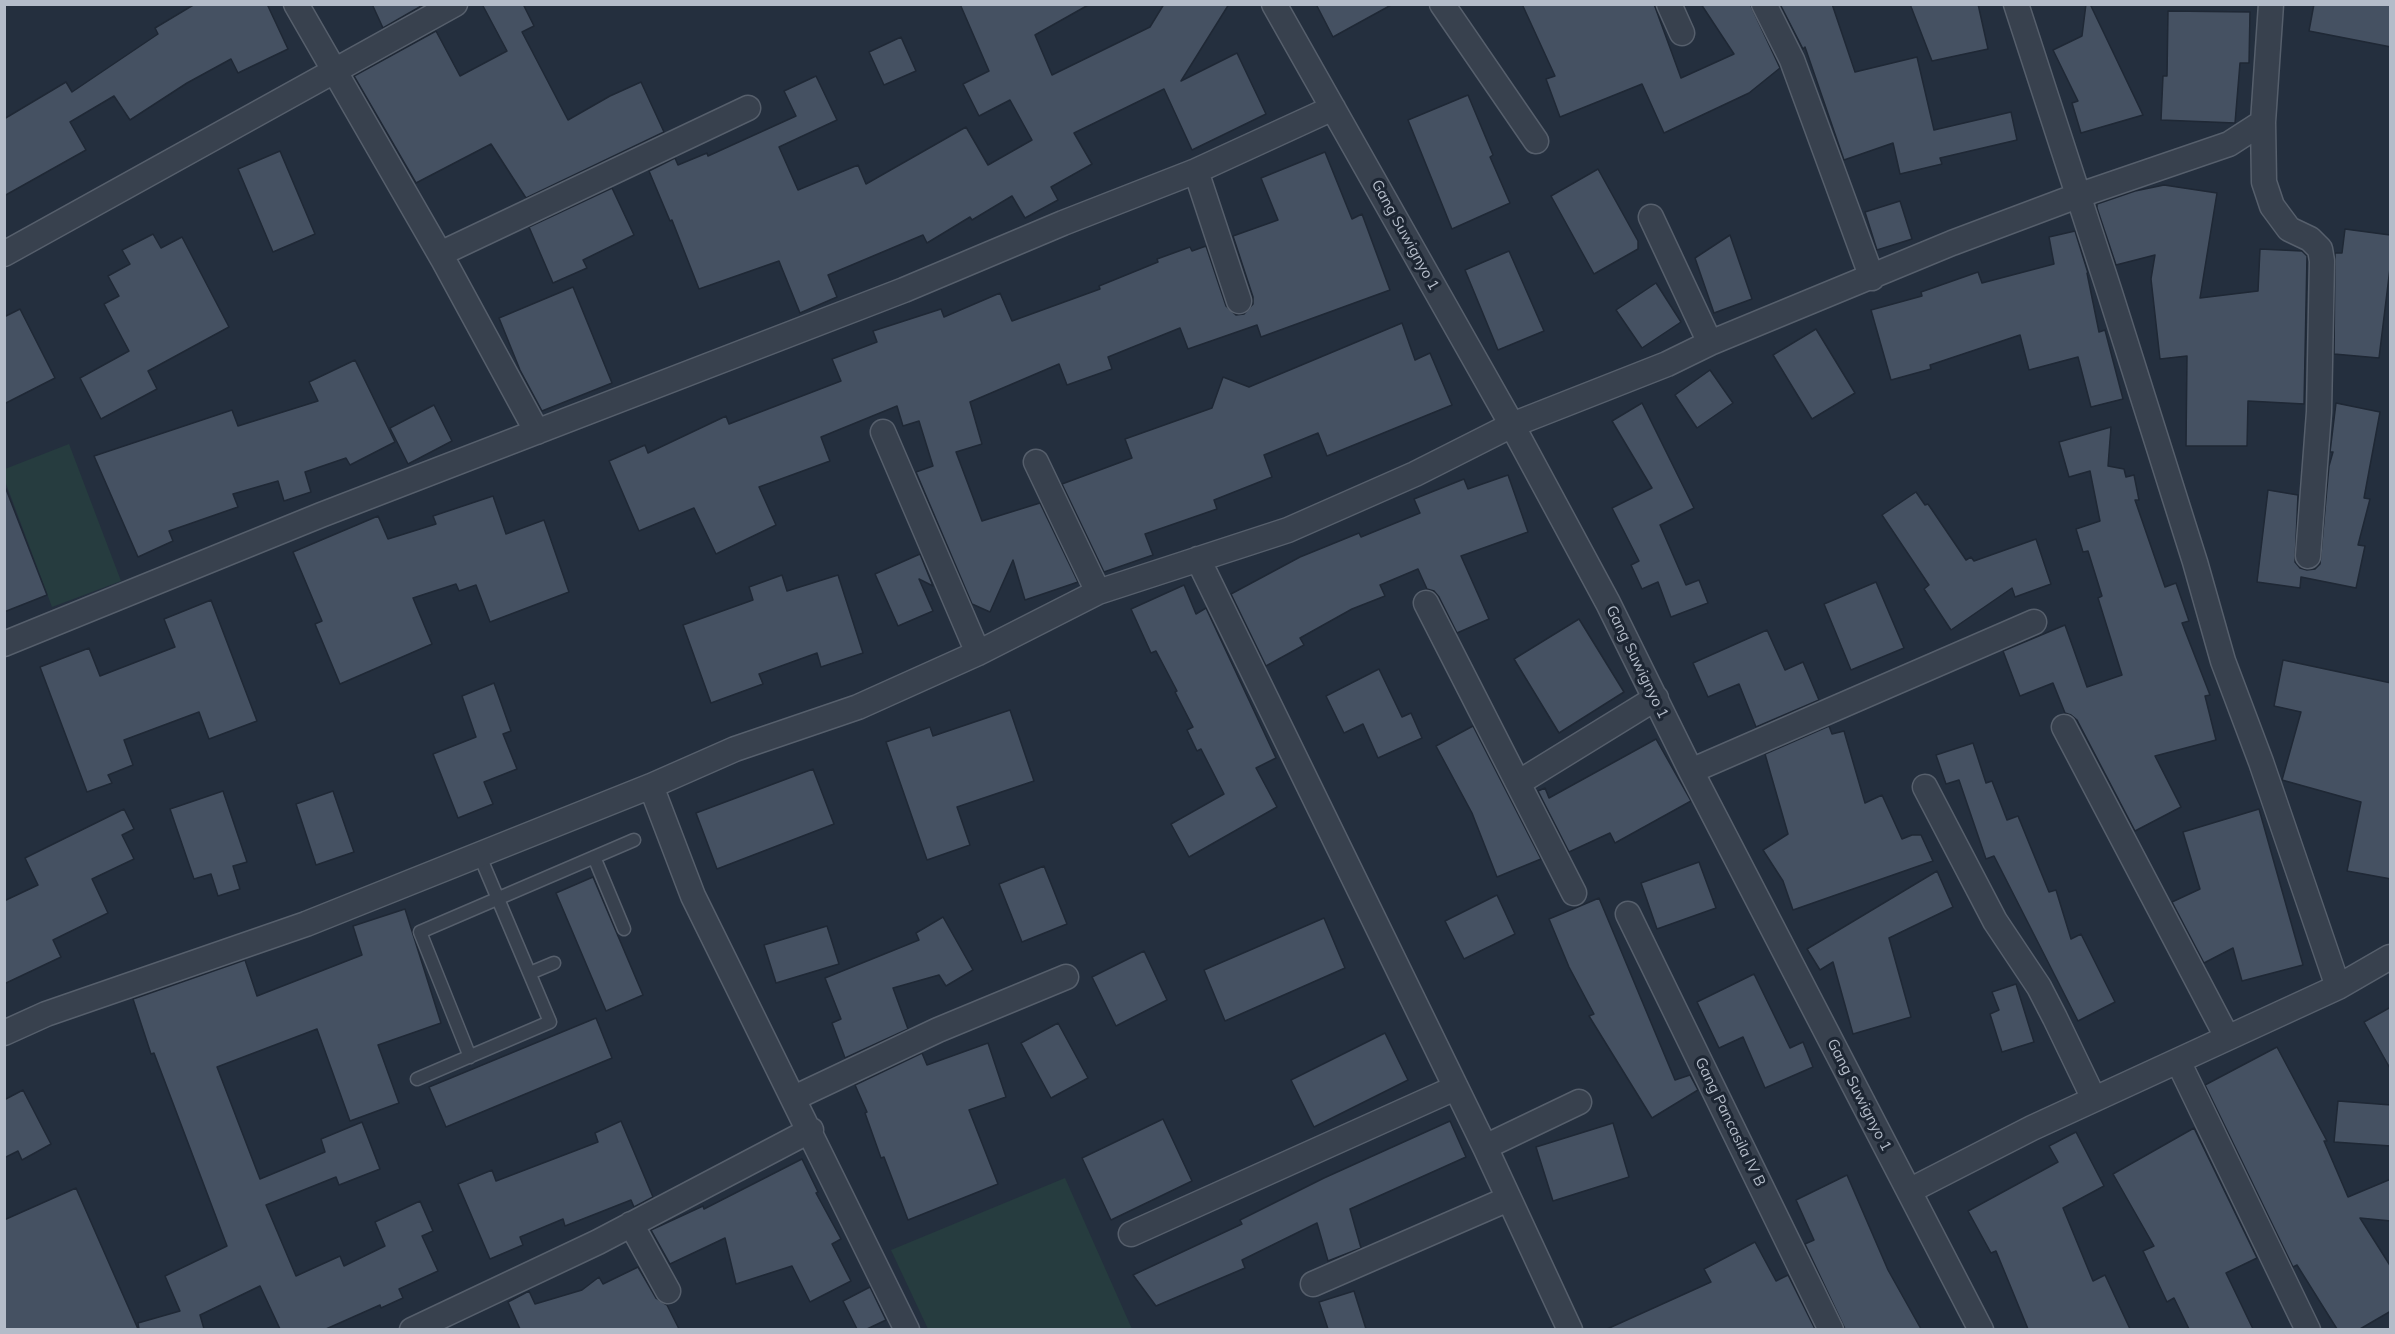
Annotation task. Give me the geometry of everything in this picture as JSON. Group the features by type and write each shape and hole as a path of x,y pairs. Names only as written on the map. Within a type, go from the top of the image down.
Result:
{"street":[{"path":"296,4 440,254 537,432"},
{"path":"4,254 455,4"},
{"name":"Gang Suwignyo 1","path":"1274,4 1512,425 1608,603 1691,771 1981,1329"},
{"path":"1442,4 1536,141"},
{"path":"1669,4 1682,33"},
{"path":"1764,4 1792,60 1872,278"},
{"path":"2271,4 2263,122 2264,182 2272,206 2289,229 2310,239 2320,249 2322,261 2319,412 2308,556"},
{"path":"2018,7 2195,562 2223,661 2338,987"},
{"path":"440,254 748,108"},
{"path":"4,644 321,515 904,290 1063,223 1196,171 1333,108"},
{"path":"4,1033 46,1014 306,924 651,786 735,749 858,707 978,653 1098,592 1288,530 1414,474 1512,425 1667,364 1710,343 1952,243 2077,196 2229,144 2263,122"},
{"path":"1196,171 1239,301"},
{"path":"1651,217 1710,343"},
{"path":"883,432 978,653"},
{"path":"1036,462 1098,592"},
{"path":"1198,559 1485,1147 1570,1329"},
{"path":"1426,603 1574,893"},
{"path":"1691,771 2034,622"},
{"path":"1518,783 1656,698"},
{"path":"2064,727 2227,1037"},
{"path":"651,786 693,896 811,1130 907,1329"},
{"path":"1925,786 1995,921 2038,987 2055,1018 2094,1099"},
{"name":"Gang Pancasila IV B","path":"1628,914 1832,1329"},
{"path":"1909,1191 2032,1128 2338,987 2391,957"},
{"path":"794,1098 938,1030 1066,977"},
{"path":"2178,1061 2308,1329"},
{"path":"1131,1234 1455,1088"},
{"path":"1485,1147 1579,1102"},
{"path":"412,1329 598,1242 811,1130"},
{"path":"1313,1284 1508,1199"},
{"path":"632,1224 668,1291"}],"lane":[{"path":"470,1057 420,932 634,840"},
{"path":"417,1079 550,1022 479,855"},
{"path":"594,857 624,929"},
{"path":"530,973 554,963"}],"green space":[{"path":"69,444 121,581 52,607 5,481 5,469"},
{"path":"1065,1178 1132,1329 928,1329 891,1250"}],"building":[{"path":"195,4 267,4 288,49 238,73 231,59 187,83 130,120 114,96 70,122 86,150 4,196 4,119 66,82 72,92 158,34 155,28"},
{"path":"372,4 423,4 423,5 383,28"},
{"path":"482,4 523,4 534,26 522,32 568,120 610,96 641,82 664,132 526,198 491,144 416,183 354,76 436,31 460,76 507,51"},
{"path":"960,4 1090,4 1035,35 1052,75 1150,27 1164,4 1229,4 1181,81 1237,53 1266,114 1192,150 1164,89 1074,133 1092,164 1051,187 1058,200 1025,218 1012,196 972,220 970,217 927,243 923,235 828,275 837,297 800,313 779,261 699,289 672,220 670,221 649,171 675,158 678,165 707,153 708,156 796,116 784,91 816,76 837,120 779,147 798,190 858,165 866,184 966,127 988,165 1032,140 1010,100 979,116 963,84 989,71"},
{"path":"1316,4 1393,4 1333,37"},
{"path":"1522,4 1654,4 1681,78 1734,54 1701,4 1750,4 1780,68 1749,93 1664,133 1642,84 1560,117 1546,79 1555,76"},
{"path":"1780,4 1832,4 1855,72 1917,57 1934,130 2011,112 2017,140 1940,158 1942,164 1900,174 1893,143 1844,160 1805,47 1803,49"},
{"path":"1910,4 1978,4 1988,49 1932,61"},
{"path":"2086,4 2090,4 2143,115 2081,133 2072,103 2078,101 2053,50 2082,36"},
{"path":"2314,4 2391,4 2391,47 2309,31"},
{"path":"2168,11 2250,12 2249,63 2240,63 2235,123 2161,120 2163,76 2167,76"},
{"path":"901,37 916,71 884,85 869,52"},
{"path":"1468,95 1493,155 1490,157 1510,203 1452,229 1408,120"},
{"path":"280,151 315,234 273,252 238,169"},
{"path":"1325,152 1352,219 1362,214 1390,290 1261,337 1257,325 1188,349 1180,328 1108,357 1112,369 1067,385 1059,364 970,402 982,444 956,452 982,521 1040,503 1078,582 1025,600 1013,560 990,612 972,604 916,472 933,466 919,421 903,426 897,406 821,437 830,461 759,487 776,525 716,554 694,508 639,531 609,461 645,445 648,453 726,416 729,424 841,381 832,359 877,342 873,331 941,309 944,317 1000,293 1012,321 1100,289 1099,286 1158,262 1157,259 1190,247 1192,251 1206,246 1226,306 1236,315 1244,314 1253,304 1253,297 1233,236 1278,220 1261,178"},
{"path":"1598,169 1638,241 1638,249 1594,274 1551,196"},
{"path":"2164,185 2217,193 2200,298 2258,291 2260,249 2302,251 2307,256 2304,404 2248,401 2247,446 2186,446 2187,356 2160,359 2151,279 2155,255 2116,265 2097,208 2097,204 2135,191"},
{"path":"612,188 634,235 583,260 587,268 553,283 529,227"},
{"path":"1900,201 1912,239 1877,250 1865,212"},
{"path":"2345,229 2390,235 2390,268 2379,358 2334,354 2335,253 2342,253"},
{"path":"2075,231 2088,273 2099,332 2105,330 2123,399 2091,407 2078,357 2029,370 2020,335 1930,365 1931,369 1891,380 1871,310 1922,296 1921,292 1978,272 1982,283 2054,264 2049,237"},
{"path":"153,234 161,248 182,237 229,327 148,371 157,389 101,419 80,378 129,351 104,304 119,296 108,276 130,264 122,250"},
{"path":"1730,235 1752,299 1714,313 1695,258"},
{"path":"1509,251 1544,331 1498,350 1465,270"},
{"path":"1656,283 1681,322 1642,348 1616,310"},
{"path":"573,287 612,383 542,411 520,370 499,318"},
{"path":"20,309 55,378 4,404 4,317"},
{"path":"1402,323 1415,360 1430,353 1452,405 1327,456 1318,433 1264,455 1272,477 1214,500 1217,509 1145,534 1153,555 1104,572 1062,484 1132,458 1125,439 1212,408 1223,377 1249,387"},
{"path":"1816,329 1855,393 1812,419 1773,355"},
{"path":"355,360 395,442 350,465 346,458 305,472 311,492 284,501 278,481 233,494 238,507 169,531 173,541 138,557 94,456 232,410 238,426 318,401 309,382"},
{"path":"1710,370 1733,403 1697,428 1675,395"},
{"path":"1642,403 1694,508 1660,525 1686,585 1699,580 1708,603 1671,617 1658,582 1642,589 1631,565 1639,561 1612,508 1652,488 1612,421"},
{"path":"2336,403 2380,412 2364,498 2370,499 2358,545 2365,546 2356,588 2301,577 2300,588 2257,582 2268,490 2298,495 2295,562 2300,568 2307,570 2315,569 2320,564 2329,466 2333,452 2330,452"},
{"path":"434,405 452,441 408,464 390,428"},
{"path":"2111,427 2108,466 2124,469 2126,477 2134,475 2139,500 2135,500 2165,587 2176,583 2189,621 2182,623 2210,695 2205,696 2216,740 2155,756 2181,807 2135,831 2077,720 2065,713 2053,683 2020,696 2003,651 2065,625 2087,687 2122,675 2098,598 2102,596 2088,551 2083,552 2076,529 2100,521 2090,471 2069,477 2059,442"},
{"path":"1508,475 1528,532 1461,556 1489,619 1457,633 1439,597 1434,591 1427,589 1418,569 1380,585 1385,596 1352,609 1300,638 1304,645 1266,666 1231,594 1300,557 1359,533 1361,537 1420,513 1414,499 1464,479 1468,489"},
{"path":"6,489 47,595 4,612 4,490"},
{"path":"1916,492 1925,505 1928,504 1966,560 1971,557 1974,561 2036,539 2051,584 2015,597 2012,588 1951,630 1924,589 1929,585 1882,515"},
{"path":"493,496 506,534 544,520 569,592 490,622 476,585 459,591 456,584 413,598 432,644 340,684 315,624 322,621 293,552 378,516 388,539 436,524 433,516"},
{"path":"920,554 933,586 919,579 933,611 898,626 875,574"},
{"path":"782,575 787,591 838,575 863,653 821,667 817,653 759,674 763,684 711,703 683,625 753,600 749,587"},
{"path":"1876,582 1904,648 1851,670 1824,604"},
{"path":"1184,585 1196,614 1206,608 1276,758 1256,768 1277,807 1189,857 1171,824 1224,794 1201,749 1197,751 1187,730 1193,727 1175,692 1177,691 1156,651 1151,653 1131,609"},
{"path":"211,600 257,721 209,739 199,712 124,740 133,765 108,775 112,783 87,792 40,667 89,648 100,676 175,647 164,619"},
{"path":"1579,619 1624,692 1559,733 1514,659"},
{"path":"1767,630 1785,670 1803,662 1819,700 1756,727 1739,684 1708,697 1693,663"},
{"path":"2283,660 2391,683 2391,879 2347,871 2361,802 2282,780 2301,712 2274,706"},
{"path":"1379,669 1402,717 1411,713 1422,738 1378,758 1363,724 1344,733 1326,696"},
{"path":"494,683 511,731 503,734 517,769 484,782 493,804 458,818 433,754 476,737 462,696"},
{"path":"1010,710 1034,781 957,807 970,845 927,860 886,742 930,727 933,736"},
{"path":"1473,726 1541,859 1497,877 1472,813 1436,746"},
{"path":"1829,726 1832,734 1844,731 1865,803 1882,795 1902,839 1912,835 1921,835 1933,861 1793,910 1783,881 1763,850 1788,834 1765,754"},
{"path":"1656,739 1691,801 1615,843 1610,833 1569,852 1538,791 1545,788 1549,798"},
{"path":"1973,743 1986,783 1992,781 2007,820 2018,816 2049,892 2056,890 2071,939 2081,934 2115,1002 2078,1021 1994,856 1986,859 1959,780 1946,784 1936,755"},
{"path":"813,769 834,824 717,869 696,813"},
{"path":"223,791 247,862 233,866 240,889 218,896 211,874 194,879 170,809"},
{"path":"333,791 354,852 316,865 296,804"},
{"path":"124,809 134,829 122,835 134,859 92,879 108,913 53,940 61,957 4,984 4,901 38,885 25,858"},
{"path":"2259,809 2303,965 2242,981 2233,948 2204,963 2172,902 2200,889 2183,832"},
{"path":"1699,862 1716,908 1657,929 1641,883"},
{"path":"1044,866 1067,924 1022,942 999,884"},
{"path":"1937,871 1953,907 1889,938 1911,1017 1853,1034 1833,962 1820,970 1807,949"},
{"path":"593,877 643,995 606,1011 556,893"},
{"path":"1497,895 1515,934 1464,959 1445,921"},
{"path":"1599,898 1675,1080 1690,1075 1698,1090 1652,1118 1589,1016 1594,1014 1569,967 1549,919"},
{"path":"405,909 441,1023 378,1045 399,1103 350,1121 317,1029 217,1067 260,1179 325,1152 321,1139 362,1122 380,1169 339,1185 336,1177 266,1205 296,1276 340,1256 344,1266 385,1246 375,1222 420,1201 433,1231 422,1236 438,1271 399,1289 403,1298 381,1308 380,1305 326,1329 280,1329 260,1286 200,1315 204,1329 139,1329 138,1323 180,1311 165,1276 227,1246 154,1053 151,1054 133,999 245,960 257,996 362,955 353,926"},
{"path":"943,917 973,970 946,986 939,975 893,988 908,1029 845,1058 832,1023 841,1019 825,978 919,940 916,933"},
{"path":"1324,918 1345,968 1225,1021 1204,970"},
{"path":"827,926 839,964 776,983 764,945"},
{"path":"1144,951 1167,1000 1116,1026 1092,977"},
{"path":"1754,974 1790,1048 1803,1042 1813,1067 1765,1088 1743,1037 1719,1048 1697,1002"},
{"path":"2016,984 2034,1042 2002,1052 1990,1014 1999,1010 1992,992"},
{"path":"2391,1007 2391,1070 2364,1022"},
{"path":"596,1018 612,1058 446,1127 429,1087"},
{"path":"1058,1023 1088,1078 1051,1098 1021,1043"},
{"path":"1385,1033 1408,1080 1314,1127 1291,1080"},
{"path":"988,1043 1006,1097 969,1110 998,1184 908,1220 884,1157 881,1158 865,1113 867,1112 855,1085 922,1053 927,1065"},
{"path":"2277,1047 2327,1141 2324,1141 2348,1197 2391,1179 2391,1221 2360,1218 2391,1267 2391,1311 2360,1329 2337,1329 2297,1265 2293,1267 2205,1085"},
{"path":"23,1090 51,1144 22,1160 18,1151 4,1158 4,1100"},
{"path":"2338,1101 2391,1105 2391,1146 2334,1142"},
{"path":"1163,1119 1192,1181 1111,1220 1082,1158"},
{"path":"621,1121 653,1197 634,1207 631,1200 565,1226 563,1219 520,1237 523,1245 490,1259 458,1184 492,1170 496,1181 598,1142 595,1133"},
{"path":"1450,1121 1466,1157 1350,1209 1361,1248 1328,1261 1317,1223 1242,1260 1245,1268 1156,1306 1133,1275 1242,1224 1240,1220 1324,1178"},
{"path":"1613,1123 1629,1177 1553,1201 1536,1147"},
{"path":"2194,1128 2257,1258 2226,1273 2253,1329 2189,1329 2174,1298 2167,1302 2143,1251 2154,1246 2113,1174"},
{"path":"2076,1132 2104,1186 2063,1208 2093,1281 2105,1275 2130,1329 2028,1329 1996,1251 1991,1253 1968,1211 2058,1162 2049,1146"},
{"path":"802,1159 818,1192 816,1193 841,1239 832,1244 851,1281 810,1302 792,1266 736,1284 725,1238 670,1264 651,1230 703,1206 704,1209"},
{"path":"1847,1175 1888,1270 1921,1329 1845,1329 1805,1244 1814,1240 1796,1200"},
{"path":"76,1188 138,1329 4,1329 4,1220"},
{"path":"1755,1242 1776,1281 1788,1275 1815,1329 1607,1329 1711,1282 1704,1269"},
{"path":"638,1267 656,1298 667,1305 679,1329 520,1329 508,1302 529,1291 535,1304 582,1290 599,1277 603,1284"},
{"path":"870,1287 886,1320 867,1329 857,1329 843,1301"},
{"path":"1354,1291 1366,1329 1328,1329 1319,1302"}]}
